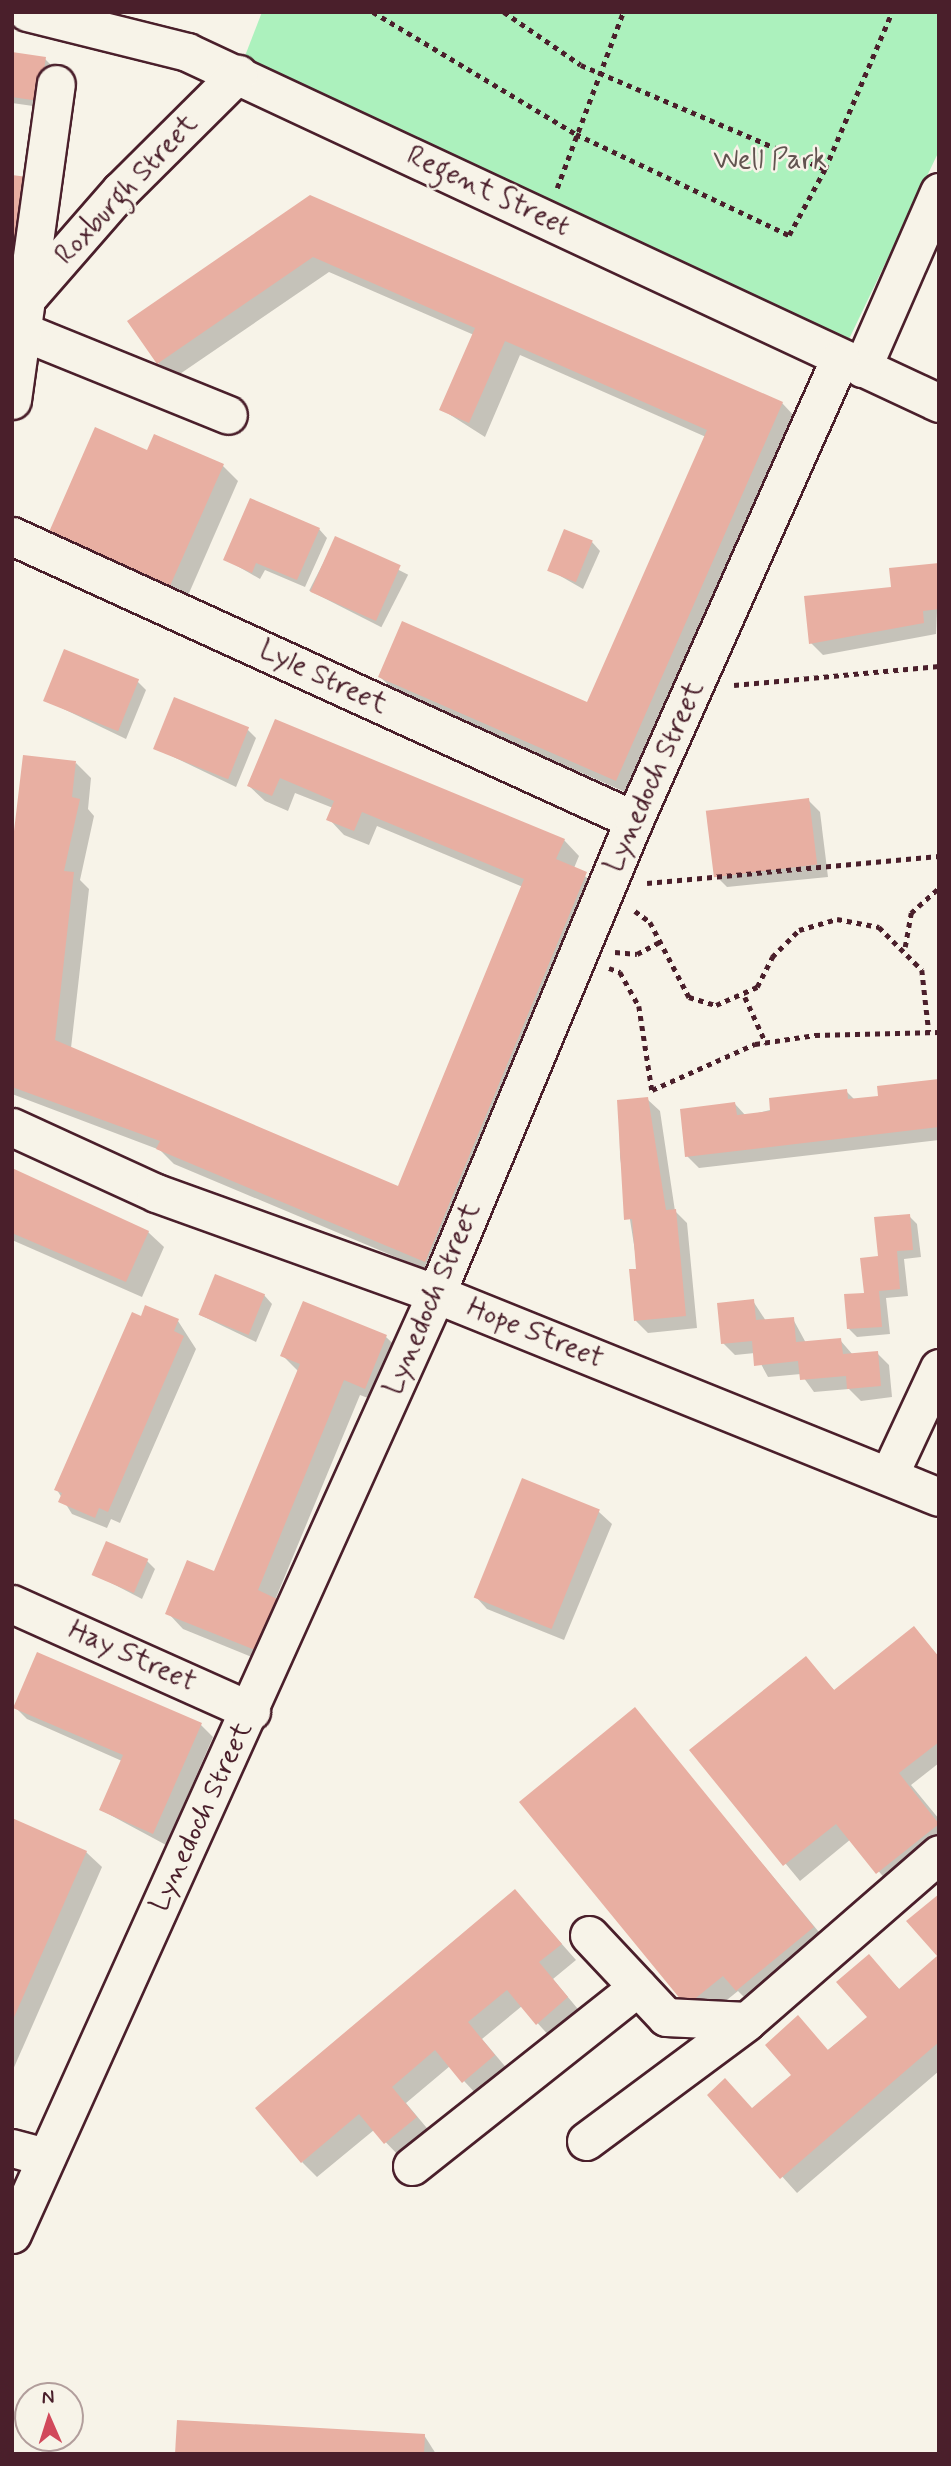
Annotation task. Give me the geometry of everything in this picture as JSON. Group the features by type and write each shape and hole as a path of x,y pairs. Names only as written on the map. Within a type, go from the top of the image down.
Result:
{"street":[{"name":"Regent Street","path":"27,12 64,15 141,36 238,74 939,403"},
{"name":"Roxburgh Street","path":"22,292 238,74"},
{"path":"12,400 24,332 22,292 56,85"},
{"name":"Lynedoch Street","path":"12,2234 28,2152 251,1711 436,1294 634,820 694,688 851,363 939,192"},
{"path":"24,332 228,415"},
{"name":"Lyle Street","path":"12,536 634,820"},
{"name":"Hope Street","path":"12,1127 156,1193 436,1294 939,1497"},
{"path":"890,1475 939,1368"},
{"name":"Hay Street","path":"12,1604 251,1711"},
{"path":"586,2141 747,2021 939,1854"},
{"path":"589,1935 666,2017 747,2021"},
{"path":"412,2166 638,1987"}],"path":[{"path":"373,12 576,134 789,235 825,169 892,12"},
{"path":"504,12 597,72 825,169"},
{"path":"547,219 597,72 623,12"},
{"path":"694,688 939,666"},
{"path":"608,885 658,886 939,856"},
{"path":"608,885 639,912 660,942 689,997 716,1006 745,997 786,939 813,923 860,920 904,948 922,970 929,1032"},
{"path":"904,948 911,913 939,888"},
{"path":"581,950 625,955 660,942"},
{"path":"581,950 620,972 632,991 652,1090 766,1043 815,1034 939,1032"},
{"path":"745,997 766,1043"}],"green space":[{"name":"Well Park","path":"262,12 939,12 939,151 840,358 238,74"}],"building":[{"path":"12,52 46,57 39,101 12,97"},
{"path":"12,175 35,178 23,256 12,254"},
{"path":"310,195 783,402 616,781 378,677 402,621 587,702 707,430 505,341 469,423 439,410 475,328 313,257 157,364 127,321"},
{"path":"95,427 147,450 154,434 224,464 170,586 49,532"},
{"path":"250,498 320,528 297,580 256,563 252,573 223,560"},
{"path":"564,529 593,541 576,582 547,571"},
{"path":"335,536 401,565 376,621 310,592"},
{"path":"939,563 939,609 923,611 924,623 809,644 804,596 891,587 889,568"},
{"path":"64,649 139,679 118,731 43,701"},
{"path":"174,697 249,727 228,779 153,749"},
{"path":"275,719 565,839 556,859 587,872 425,1262 156,1149 160,1141 12,1087 12,848 23,755 76,761 72,797 80,799 64,871 74,872 55,1040 398,1186 524,879 362,812 354,831 326,820 334,801 280,778 272,796 247,786"},
{"path":"809,798 817,865 714,877 706,811"},
{"path":"939,1079 939,1127 685,1157 680,1109 735,1102 737,1115 770,1111 769,1098 847,1089 848,1099 878,1096 877,1086"},
{"path":"648,1097 666,1210 676,1209 686,1316 634,1321 629,1269 636,1269 632,1219 624,1220 617,1100"},
{"path":"12,1168 149,1231 126,1282 12,1233"},
{"path":"910,1214 913,1250 897,1251 900,1289 879,1291 882,1327 847,1329 844,1294 864,1293 860,1258 878,1256 874,1217"},
{"path":"215,1274 265,1294 249,1335 199,1315"},
{"path":"754,1299 756,1320 794,1317 796,1342 841,1338 843,1354 878,1351 881,1386 847,1389 846,1376 800,1380 798,1361 754,1366 752,1341 721,1344 717,1303"},
{"path":"303,1301 387,1335 365,1389 344,1380 258,1590 277,1599 255,1650 165,1614 187,1560 214,1571 300,1364 280,1356"},
{"path":"145,1305 179,1319 174,1331 184,1336 108,1512 99,1508 95,1518 58,1502 62,1493 54,1490 132,1312 141,1316"},
{"path":"522,1478 600,1509 552,1629 474,1598"},
{"path":"106,1541 148,1559 134,1593 92,1575"},
{"path":"914,1626 939,1657 939,1742 899,1773 939,1824 876,1874 836,1824 783,1866 689,1750 806,1656 834,1690"},
{"path":"37,1652 202,1723 153,1834 99,1810 123,1755 13,1708"},
{"path":"635,1707 814,1927 736,1991 723,1976 686,2006 519,1802"},
{"path":"12,1818 87,1851 12,2022"},
{"path":"515,1889 562,1944 539,1962 568,1997 536,2025 507,1990 468,2022 495,2055 462,2083 435,2050 392,2087 417,2117 384,2144 359,2114 301,2163 255,2108"},
{"path":"939,1894 939,2042 780,2179 707,2095 725,2078 752,2108 791,2075 765,2045 798,2015 828,2050 867,2017 836,1982 869,1954 899,1989 937,1956 906,1921"},
{"path":"177,2420 425,2434 424,2454 175,2454"}]}
